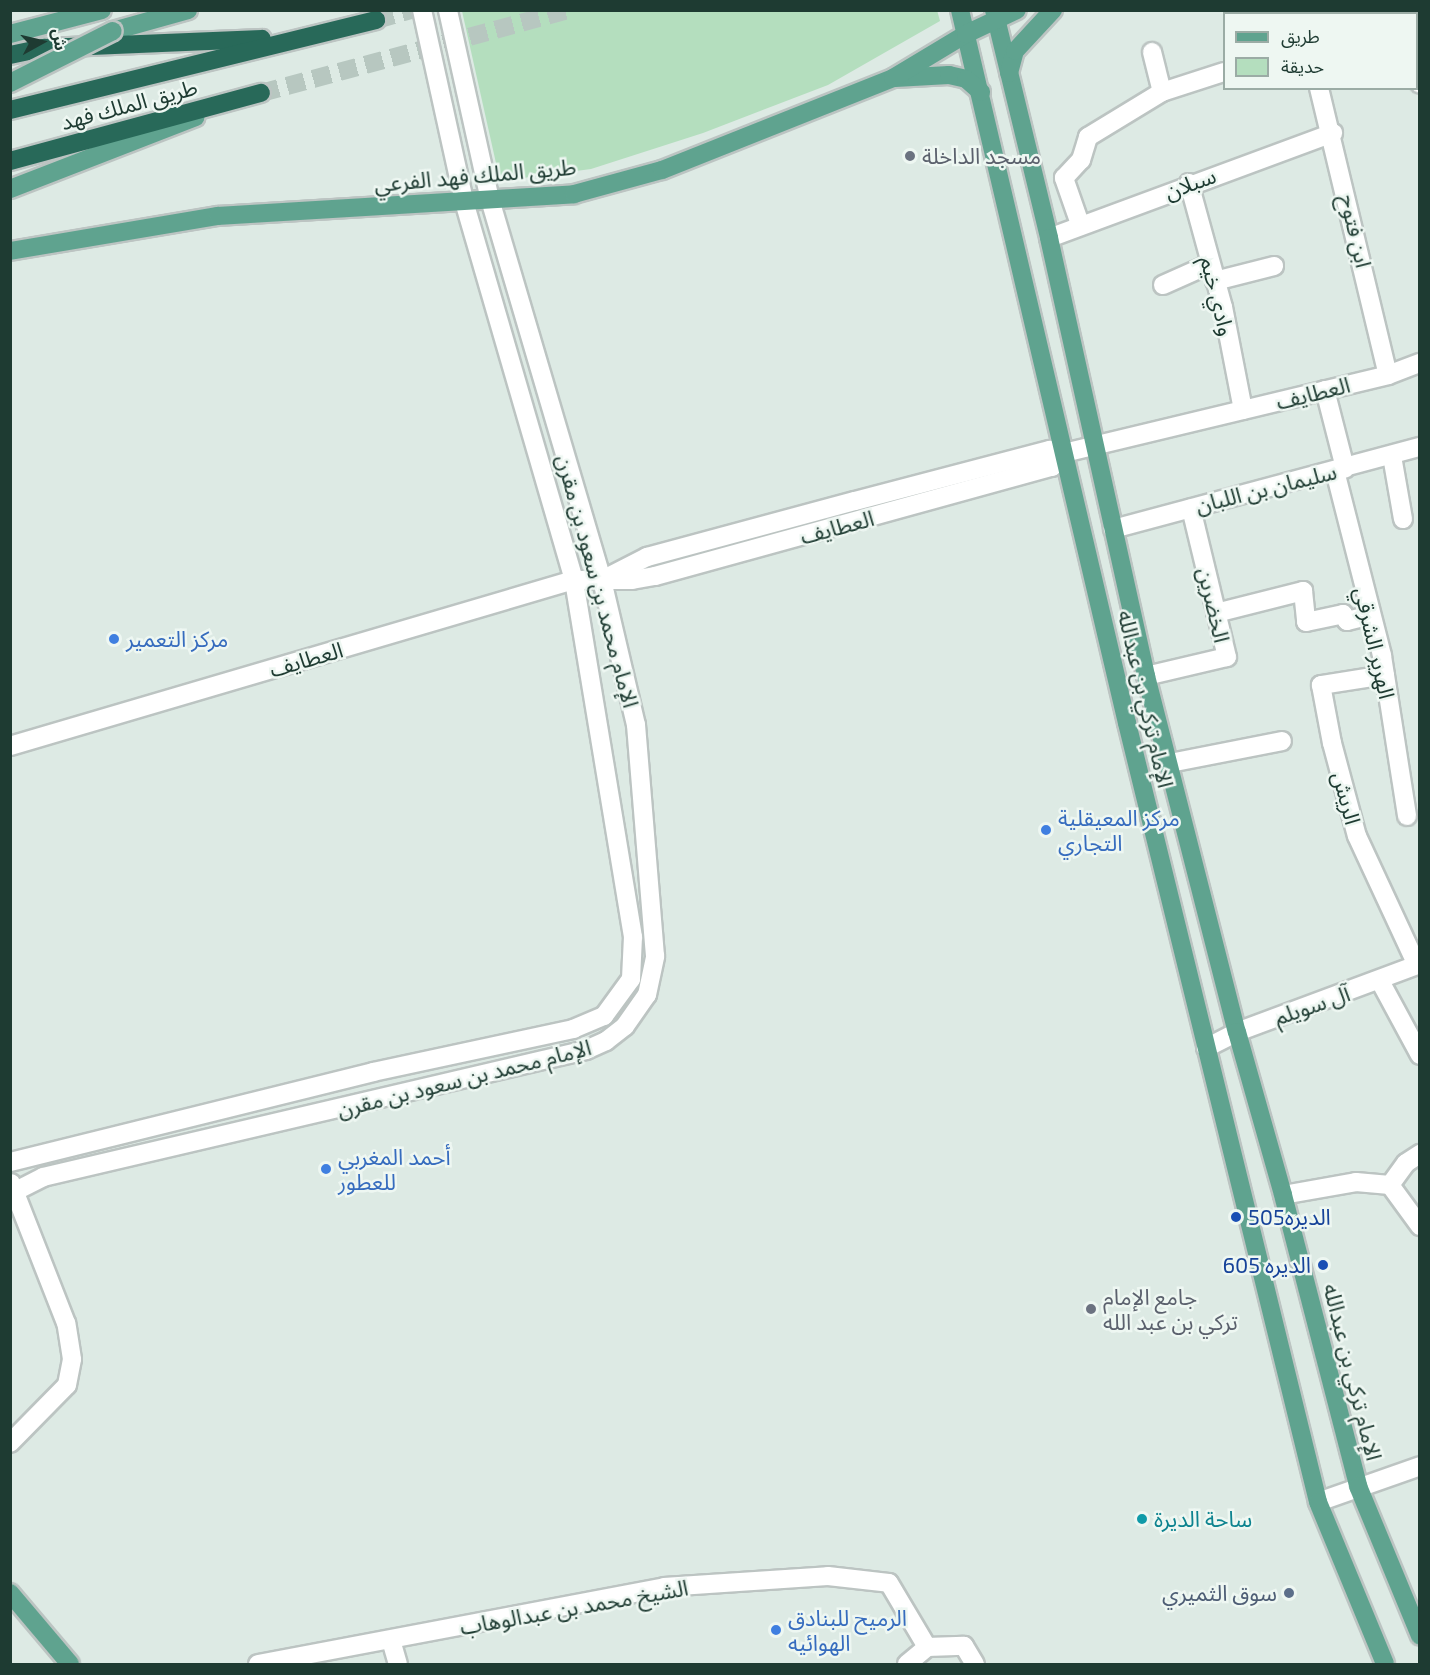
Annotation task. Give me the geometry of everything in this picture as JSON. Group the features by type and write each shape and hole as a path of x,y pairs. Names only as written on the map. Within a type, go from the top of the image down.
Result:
{"highway":[{"name":"طريق الملك فهد","path":"10,55 44,48 252,41 376,20 10,110"},
{"name":"طريق الملك فهد","path":"10,161 261,93"}],"main road":[{"path":"10,34 102,10"},
{"path":"10,83 113,31 188,10"},
{"name":"الإمام تركي بن عبدالله","path":"960,10 1206,1048 1318,1502 1385,1665"},
{"name":"طريق الملك فهد الفرعي","path":"10,251 218,216 574,194 662,170 893,78 995,14 1017,10"},
{"path":"1009,84 1010,64 1015,51 1053,10"},
{"name":"الإمام تركي بن عبدالله","path":"995,14 1009,84 1049,238 1097,445 1146,676 1237,1032 1283,1195 1358,1486 1419,1636"},
{"path":"893,78 949,75 966,79 981,92"},
{"path":"10,189 261,93"},
{"path":"10,1593 70,1665"}],"street":[{"name":"الإمام محمد بن سعود بن مقرن","path":"10,1162 393,1067 573,1029 604,1016 631,979 633,937 574,580 464,201 422,10"},
{"name":"الإمام محمد بن سعود بن مقرن","path":"12,1190 43,1177 585,1050 606,1041 625,1026 647,995 655,956 636,724 602,580 490,200 448,10"},
{"path":"1152,52 1162,92"},
{"path":"1033,179 1064,178 1082,160 1088,137 1162,92 1223,72"},
{"name":"ابن فتوح","path":"1320,90 1333,133 1388,375"},
{"name":"سبلان","path":"1049,238 1189,183 1333,133"},
{"path":"1064,178 1080,224"},
{"name":"وادي خيم","path":"1189,183 1243,410"},
{"path":"1163,285 1212,272 1274,266"},
{"name":"العطايف","path":"10,746 574,580 655,576 1052,467 1064,453 1388,375 1419,363"},
{"name":"الهرير الشرقي","path":"1325,390 1340,470 1385,675 1407,816"},
{"name":"سليمان بن اللبان","path":"1113,529 1419,447"},
{"path":"1392,456 1403,519"},
{"name":"الخضرين","path":"1146,676 1227,657 1191,507"},
{"path":"1216,613 1303,591 1306,622 1343,614 1347,621 1371,615"},
{"name":"الريش","path":"1385,675 1321,684 1332,743 1357,836 1418,964"},
{"path":"1170,763 1282,741"},
{"name":"آل سويلم","path":"1206,1048 1237,1032 1380,981 1418,964"},
{"path":"1380,981 1419,1055"},
{"path":"1390,1185 1407,1162 1419,1154"},
{"path":"1283,1195 1356,1182 1390,1185 1419,1226"},
{"path":"10,1443 67,1385 72,1364 66,1323 12,1190"},
{"path":"1358,1486 1419,1466"},
{"name":"الإمام تركي بن عبدالله","path":"1318,1502 1358,1486"},
{"name":"الشيخ محمد بن عبدالوهاب","path":"258,1665 664,1587 828,1576 889,1583 927,1647"},
{"path":"391,1640 398,1665"},
{"path":"907,1665 927,1647 964,1646 975,1665"}],"green space":[{"path":"937,10 940,21 828,85 703,133 591,169 500,181 462,11"}],"tunnel":[{"path":"376,20 411,10"},
{"path":"261,93 569,10"}],"place":[{"name":"مسجد الداخلة","path":"910,156"},
{"name":"مركز التعمير","path":"114,639"},
{"name":"مركز المعيقلية التجاري","path":"1046,830"},
{"name":"أحمد المغربي للعطور","path":"326,1169"},
{"name":"الديره505","path":"1236,1217"},
{"name":"الديره 605","path":"1323,1265"},
{"name":"جامع الإمام تركي بن عبد الله","path":"1091,1309"},
{"name":"ساحة الديرة","path":"1142,1519"},
{"name":"سوق الثميري","path":"1289,1593"},
{"name":"الرميح للبنادق الهوائيه","path":"776,1630"}]}
